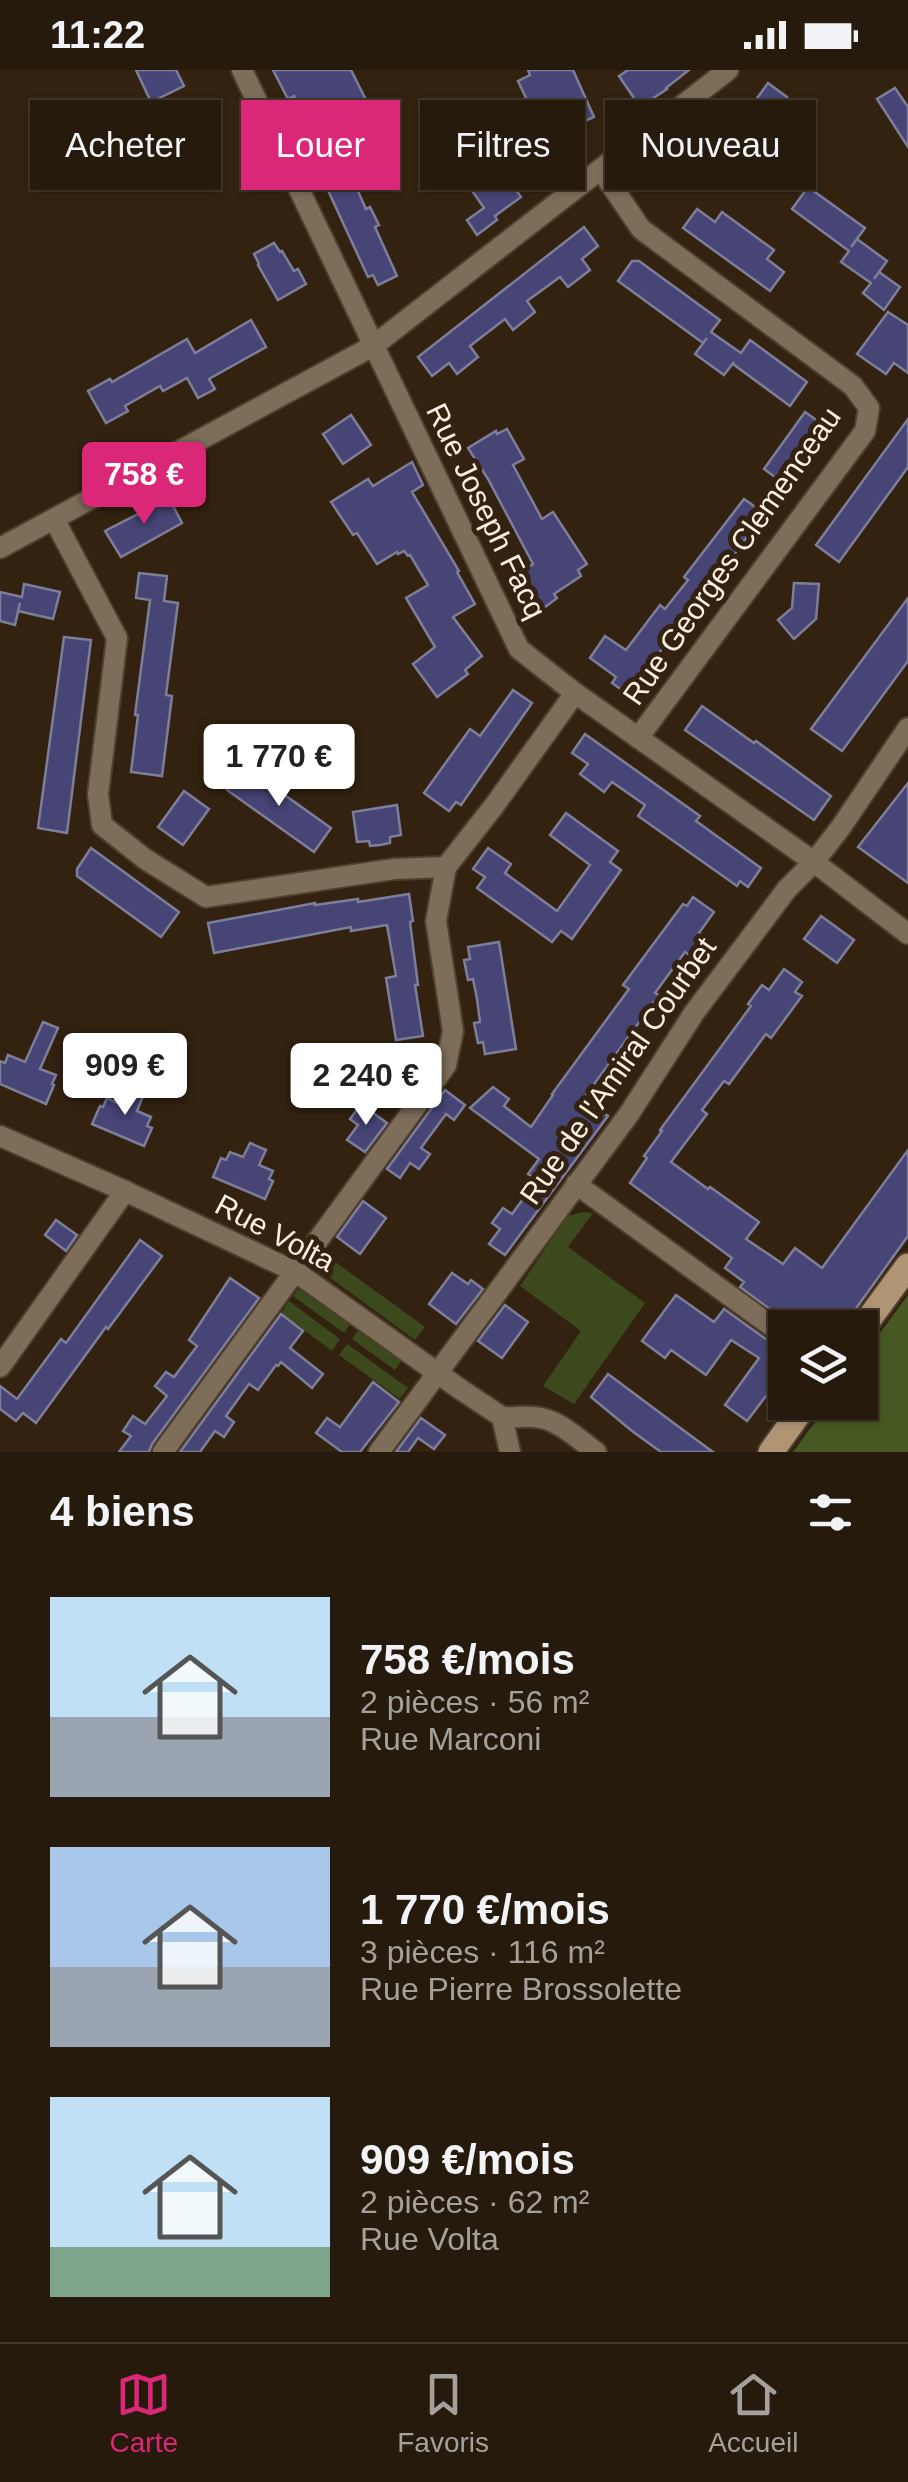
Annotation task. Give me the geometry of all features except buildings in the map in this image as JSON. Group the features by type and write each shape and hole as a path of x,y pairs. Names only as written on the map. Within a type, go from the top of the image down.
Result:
{"street":[{"name":"Rue Joseph Facq","path":"242,70 518,648 575,694 814,862 908,934"},
{"path":"0,548 373,346 728,70"},
{"name":"Rue Georges Clemenceau","path":"601,170 641,228 853,386 869,408 865,432 638,738"},
{"path":"54,519 117,638 98,794 102,825 145,859 206,897 394,868 446,867"},
{"path":"163,1452 446,1065 453,1030 436,921 446,867 575,694"},
{"name":"Rue de l'Amiral Courbet","path":"379,1452 628,1114 694,1013 787,889 842,827 908,728"},
{"name":"Rue Volta","path":"0,1136 296,1272 502,1416 548,1421 596,1452"},
{"path":"576,1184 768,1324"},
{"path":"0,1367 126,1191"},
{"path":"876,1310 908,1266"},
{"path":"502,1416 510,1452"},
{"path":"770,1452 794,1420"}],"green space":[{"path":"593,1213 568,1247 645,1303 574,1404 543,1386 581,1331 520,1286 567,1216"},
{"path":"323,1253 425,1327 415,1340 314,1266"},
{"path":"304,1289 353,1320 344,1333 293,1296"},
{"path":"908,1295 908,1452 793,1452 817,1420 878,1420 878,1336"},
{"path":"289,1301 340,1339 332,1351 281,1313"},
{"path":"361,1326 404,1357 395,1370 352,1339"},
{"path":"347,1344 408,1388 400,1399 339,1355"}]}
